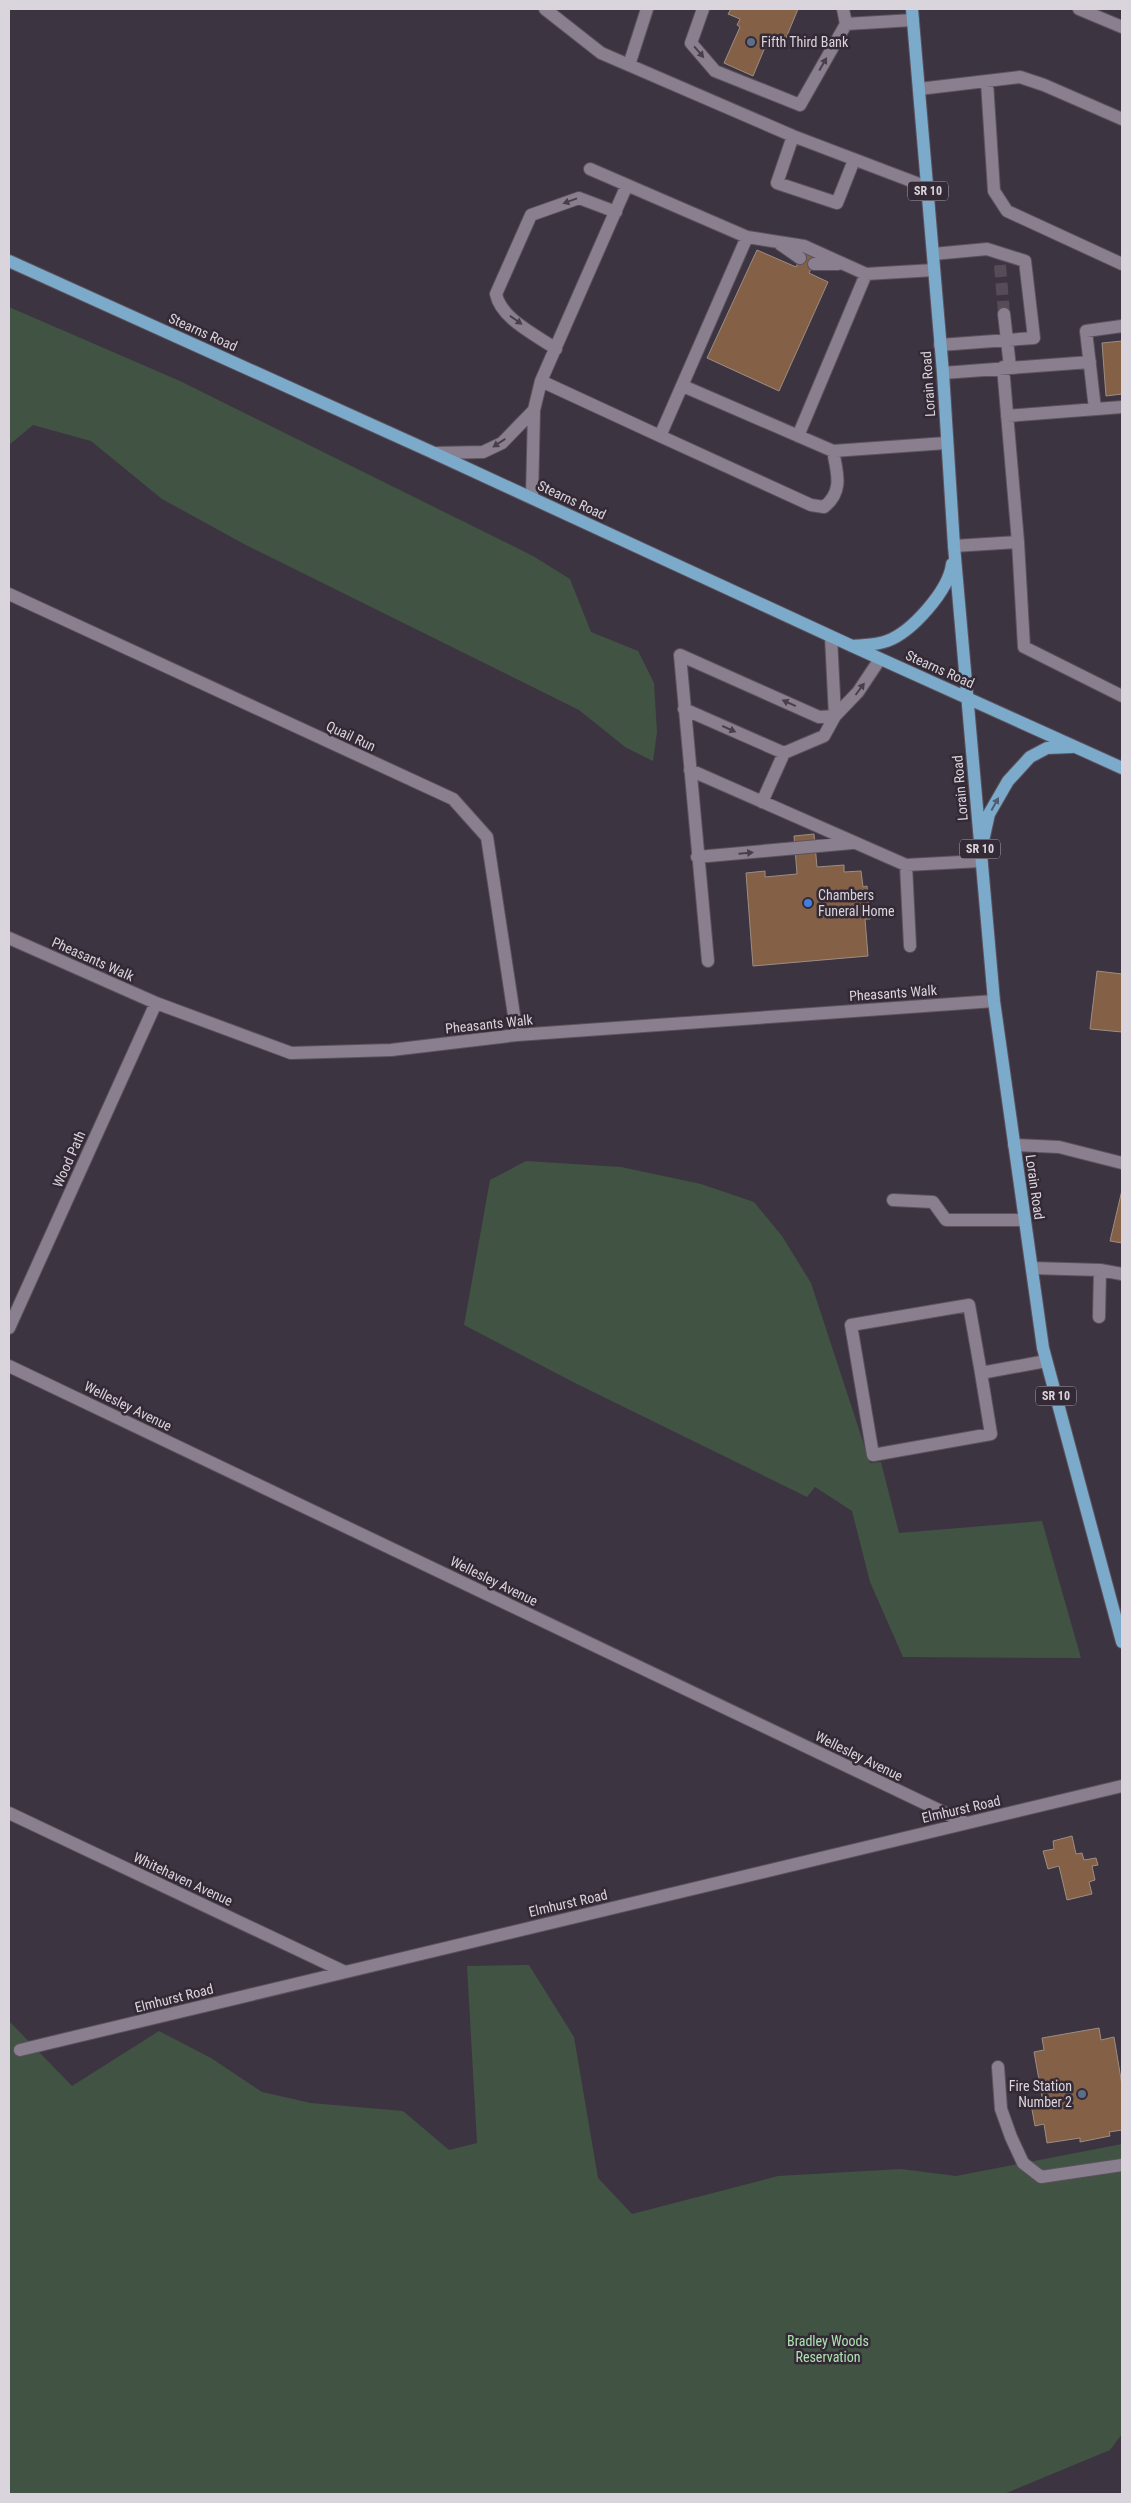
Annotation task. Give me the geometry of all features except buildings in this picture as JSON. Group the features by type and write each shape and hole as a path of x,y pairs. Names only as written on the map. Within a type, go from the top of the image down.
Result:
{"main road":[{"name":"Lorain Road","path":"913,14 943,373 946,443 966,698 994,1000 1046,1361 1122,1642"},
{"name":"Stearns Road","path":"9,261 532,497 831,637 1122,768"},
{"path":"852,646 887,641 915,622 936,601 951,574 954,546"},
{"path":"981,856 990,814 1008,781 1030,757 1047,748 1076,747"}],"street":[{"path":"545,9 602,53 793,136 927,187"},
{"path":"629,65 648,9"},
{"path":"704,9 690,43 715,71 800,105 846,24 843,9"},
{"path":"1079,9 1122,27"},
{"path":"846,24 913,14"},
{"path":"919,89 1020,77 1122,118"},
{"path":"987,82 994,191 1007,210 1122,264"},
{"path":"793,136 777,183 837,203 854,160"},
{"path":"590,169 747,237 779,244 804,246 866,274 934,270"},
{"path":"532,497 534,410 541,381 627,186"},
{"path":"556,349 504,312 498,304 496,294 531,215 579,198 616,212"},
{"path":"660,436 747,237"},
{"path":"779,244 800,258"},
{"path":"933,254 986,249 999,259 1026,261 1034,338 940,345"},
{"path":"814,264 843,264"},
{"path":"798,436 866,274"},
{"path":"1004,314 1007,340 1007,416 1018,542 1024,647 1122,696"},
{"path":"1095,409 1086,331 1122,326"},
{"path":"943,373 1090,362"},
{"path":"541,381 811,505 824,507 834,499 839,480 833,451"},
{"path":"683,386 833,451 946,443"},
{"path":"1007,416 1122,407"},
{"path":"434,453 483,452 502,442 534,410"},
{"path":"954,546 1018,542"},
{"name":"Quail Run","path":"9,594 453,800 487,837 517,1035"},
{"path":"831,637 835,716"},
{"path":"708,961 680,655 819,717 835,716"},
{"path":"762,802 784,753 824,736 835,716 858,692 880,659"},
{"path":"684,709 784,753"},
{"path":"690,770 906,865 981,856"},
{"path":"697,857 854,843"},
{"path":"906,865 910,946"},
{"name":"Pheasants Walk","path":"9,938 156,1003 291,1053 391,1050 517,1035 994,1000"},
{"name":"Wood Path","path":"9,1328 156,1003"},
{"path":"1014,1145 1059,1146 1122,1163"},
{"path":"894,1200 933,1202 946,1220 1025,1220"},
{"path":"1032,1268 1100,1270 1122,1274"},
{"path":"1099,1317 1100,1270"},
{"path":"969,1305 981,1373 991,1434 873,1455 851,1326 969,1305"},
{"path":"981,1373 1046,1361"},
{"name":"Wellesley Avenue","path":"9,1366 966,1823"},
{"name":"Elmhurst Road","path":"20,2050 1122,1786"},
{"name":"Whitehaven Avenue","path":"9,1813 345,1972"},
{"path":"998,2067 1001,2109 1022,2163 1041,2177 1122,2165"}],"green space":[{"path":"9,307 180,381 533,556 570,579 591,632 638,651 654,683 657,732 653,761 625,747 579,710 244,544 162,499 91,441 33,425 9,445"},
{"path":"526,1161 621,1167 701,1184 754,1202 782,1236 811,1283 870,1463 881,1462 899,1533 1042,1521 1081,1658 903,1657 870,1582 852,1511 815,1487 807,1497 575,1383 464,1325 490,1180"},
{"name":"Bradley Woods Reservation","path":"529,1965 574,2037 598,2178 632,2214 778,2176 901,2169 956,2176 1122,2144 1122,2434 1110,2450 1004,2494 9,2494 9,2021 72,2086 159,2031 211,2058 262,2092 311,2103 403,2111 449,2150 477,2143 467,1966"}],"tunnel":[{"path":"1000,265 1004,314"}],"place":[{"name":"Fifth Third Bank","path":"751,42"},
{"name":"Chambers Funeral Home","path":"808,903"},
{"name":"Fire Station Number 2","path":"1082,2094"}]}
